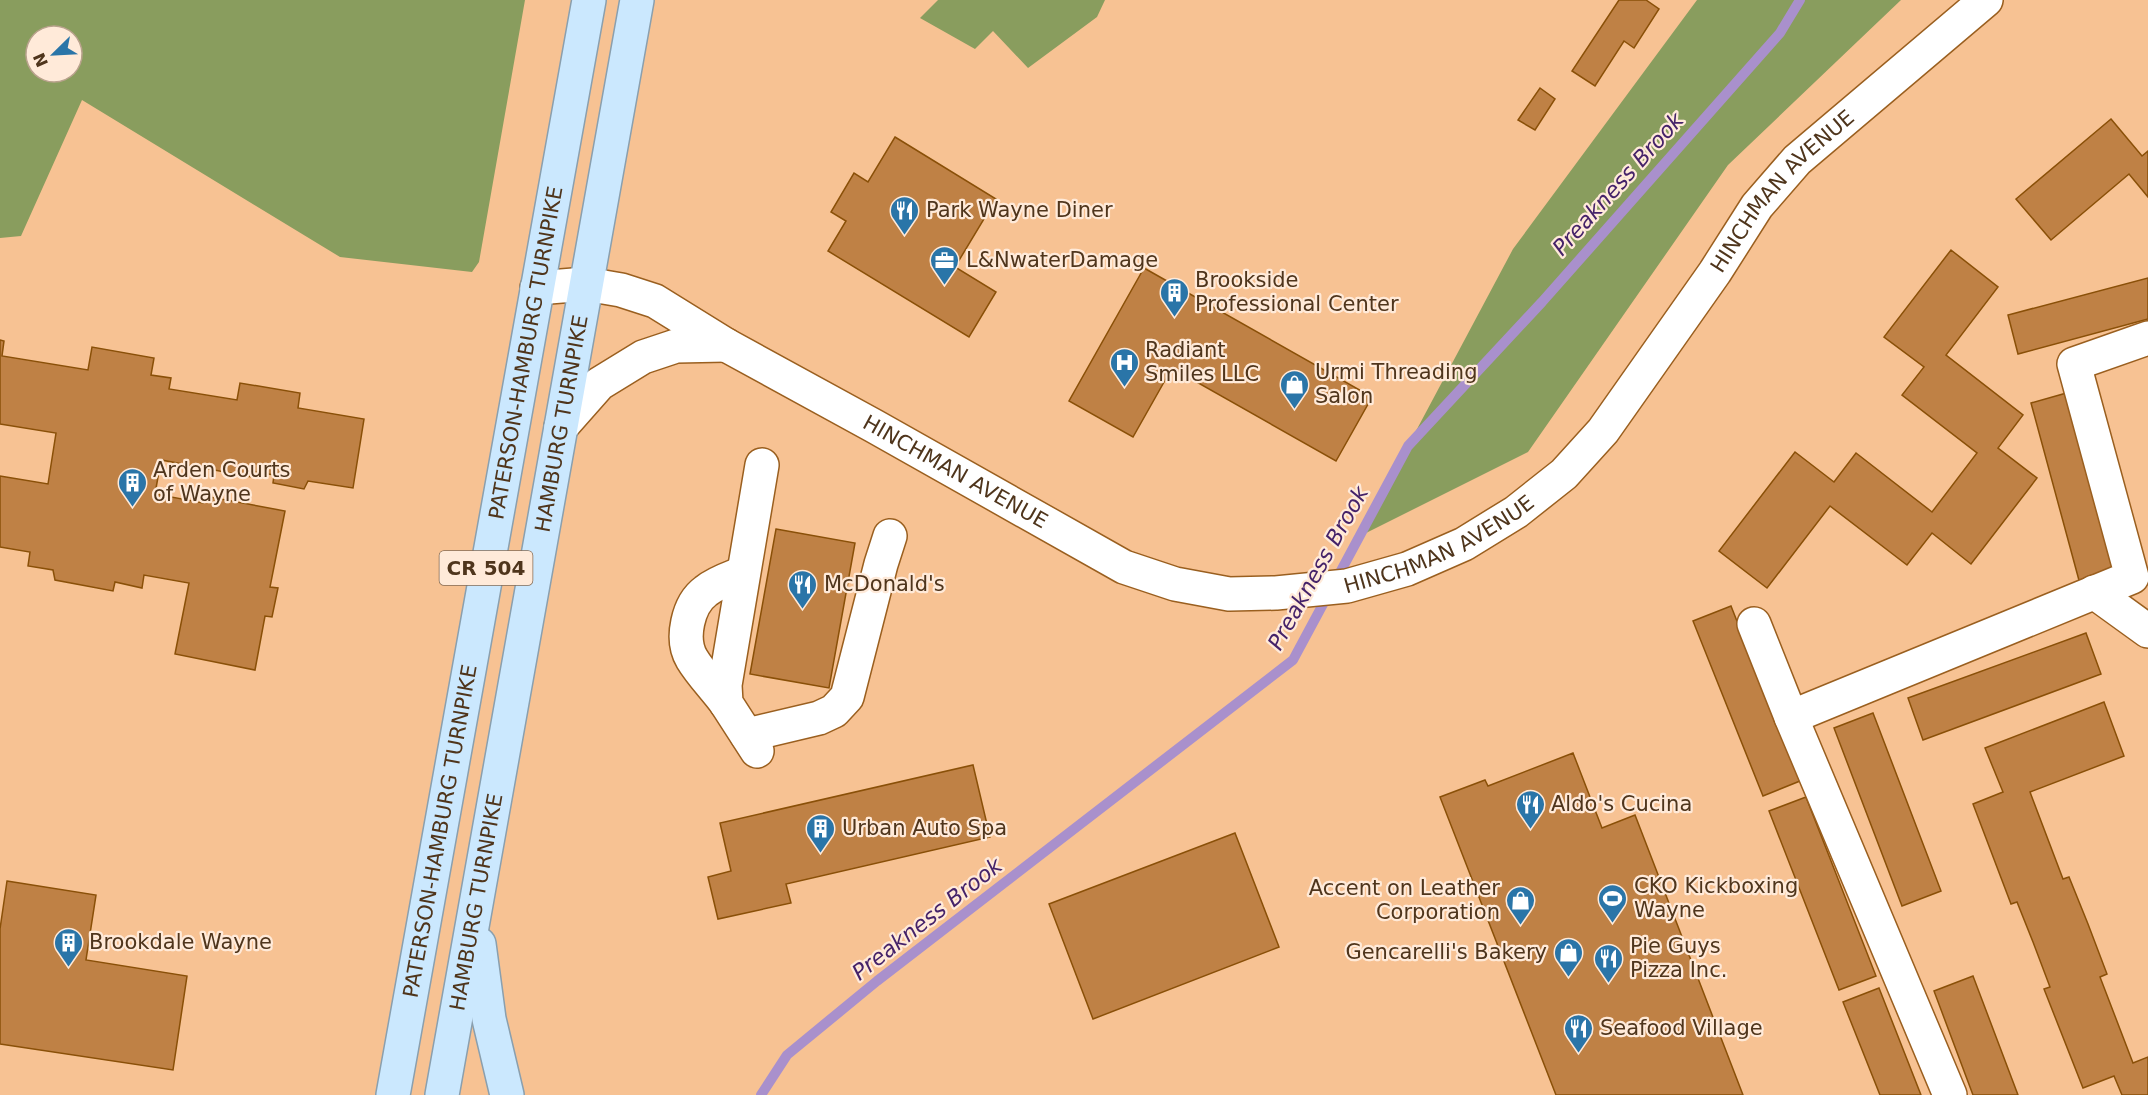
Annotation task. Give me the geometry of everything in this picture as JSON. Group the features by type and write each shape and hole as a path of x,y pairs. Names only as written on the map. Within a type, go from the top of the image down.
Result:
{"main road":[{"name":"PATERSON-HAMBURG TURNPIKE","path":"393,1095 589,0"},
{"name":"HAMBURG TURNPIKE","path":"442,1095 637,0"},
{"path":"475,913 489,1019 507,1095"}],"street":[{"name":"HINCHMAN AVENUE","path":"537,288 586,285 621,290 655,301 726,345 1124,567 1174,584 1229,594 1276,594 1344,586 1407,569 1464,544 1516,512 1563,474 1603,431 1715,272 1757,206 1783,175 1844,118 1986,0"},
{"path":"1791,717 2132,577 2074,364 2148,338"},
{"name":"HINCHMAN AVENUE","path":"561,427 599,384 644,357 676,346 726,345"},
{"path":"726,703 724,685 762,465"},
{"path":"743,573 723,580 705,591 693,606 686,638 690,657 726,703 752,743 834,711 848,697 880,564 890,536"},
{"path":"2094,592 2148,631"},
{"path":"1754,624 1950,1095"}],"green space":[{"path":"0,0 525,0 479,262 472,272 340,257 82,100 21,236 0,238"},
{"path":"938,0 1105,0 1097,17 1028,68 993,31 975,49 920,18"},
{"path":"1697,0 1901,0 1728,165 1528,452 1360,536 1513,249"}],"building":[{"path":"1619,0 1646,0 1659,9 1634,48 1624,41 1595,86 1572,71"},
{"path":"1540,88 1555,99 1535,130 1518,120"},
{"path":"2111,119 2142,156 2148,151 2148,197 2129,174 2051,240 2016,199"},
{"name":"Park Wayne Diner","path":"895,137 996,199 955,267 996,292 969,337 828,251 846,221 831,212 854,173 868,182"},
{"path":"1951,250 1998,287 1946,355 2023,415 1998,448 2037,478 1971,564 1932,533 1907,565 1830,506 1767,588 1719,551 1795,452 1834,482 1856,453 1932,512 1977,453 1902,395 1924,367 1884,337"},
{"name":"Brookside Professional Center","path":"1144,268 1372,397 1336,461 1172,368 1133,437 1069,401"},
{"path":"2148,278 2148,319 2018,354 2008,315"},
{"name":"Arden Courts of Wayne","path":"0,340 4,341 2,356 88,370 92,347 154,358 151,375 171,378 169,389 237,400 240,383 300,393 298,408 364,419 353,488 308,481 304,489 273,483 274,475 253,471 251,477 161,460 155,494 203,503 205,496 285,511 270,587 278,588 272,617 265,616 255,670 175,654 189,583 144,575 142,588 115,582 113,591 55,580 53,570 28,566 30,552 0,547 0,476 48,484 56,433 0,424"},
{"path":"2070,392 2118,574 2080,584 2031,403"},
{"name":"McDonald's","path":"776,529 855,543 829,688 750,674"},
{"path":"1731,606 1800,781 1763,796 1693,621"},
{"path":"2086,633 2101,674 1923,740 1908,698"},
{"path":"2104,702 2124,756 2030,792 2063,879 2069,877 2088,924 2107,974 2100,977 2133,1063 2148,1057 2148,1095 2122,1095 2114,1076 2083,1088 2044,989 2050,987 2033,942 2017,902 2011,904 1973,804 2003,792 1985,748"},
{"path":"1873,713 1941,891 1902,906 1834,728"},
{"path":"1573,753 1602,828 1635,815 1743,1095 1556,1095 1440,797 1485,780 1488,786"},
{"name":"Urban Auto Spa","path":"973,765 990,837 786,884 791,903 718,919 708,877 731,871 720,823"},
{"path":"1806,797 1876,976 1839,990 1769,811"},
{"path":"1235,833 1279,947 1093,1019 1049,904"},
{"name":"Brookdale Wayne","path":"7,881 96,895 86,960 187,976 173,1070 0,1044 0,929"},
{"path":"1973,976 2018,1095 1973,1095 1934,991"},
{"path":"1879,988 1921,1095 1880,1095 1843,1002"}],"waterway":[{"name":"Preakness Brook","path":"761,1095 787,1055 877,981 1293,660 1408,446 1542,302 1780,33 1800,0"}],"place":[{"name":"Park Wayne Diner","path":"905,236"},
{"name":"L&NwaterDamage","path":"945,286"},
{"name":"Brookside Professional Center","path":"1174,318"},
{"name":"Radiant Smiles LLC","path":"1124,388"},
{"name":"Urmi Threading Salon","path":"1294,410"},
{"name":"Arden Courts of Wayne","path":"132,508"},
{"name":"McDonald's","path":"803,610"},
{"name":"Aldo's Cucina","path":"1530,830"},
{"name":"Urban Auto Spa","path":"821,854"},
{"name":"CKO Kickboxing Wayne","path":"1613,924"},
{"name":"Accent on Leather Corporation","path":"1521,926"},
{"name":"Brookdale Wayne","path":"68,968"},
{"name":"Gencarelli's Bakery","path":"1568,978"},
{"name":"Pie Guys Pizza Inc.","path":"1609,984"},
{"name":"Seafood Village","path":"1579,1054"}]}
